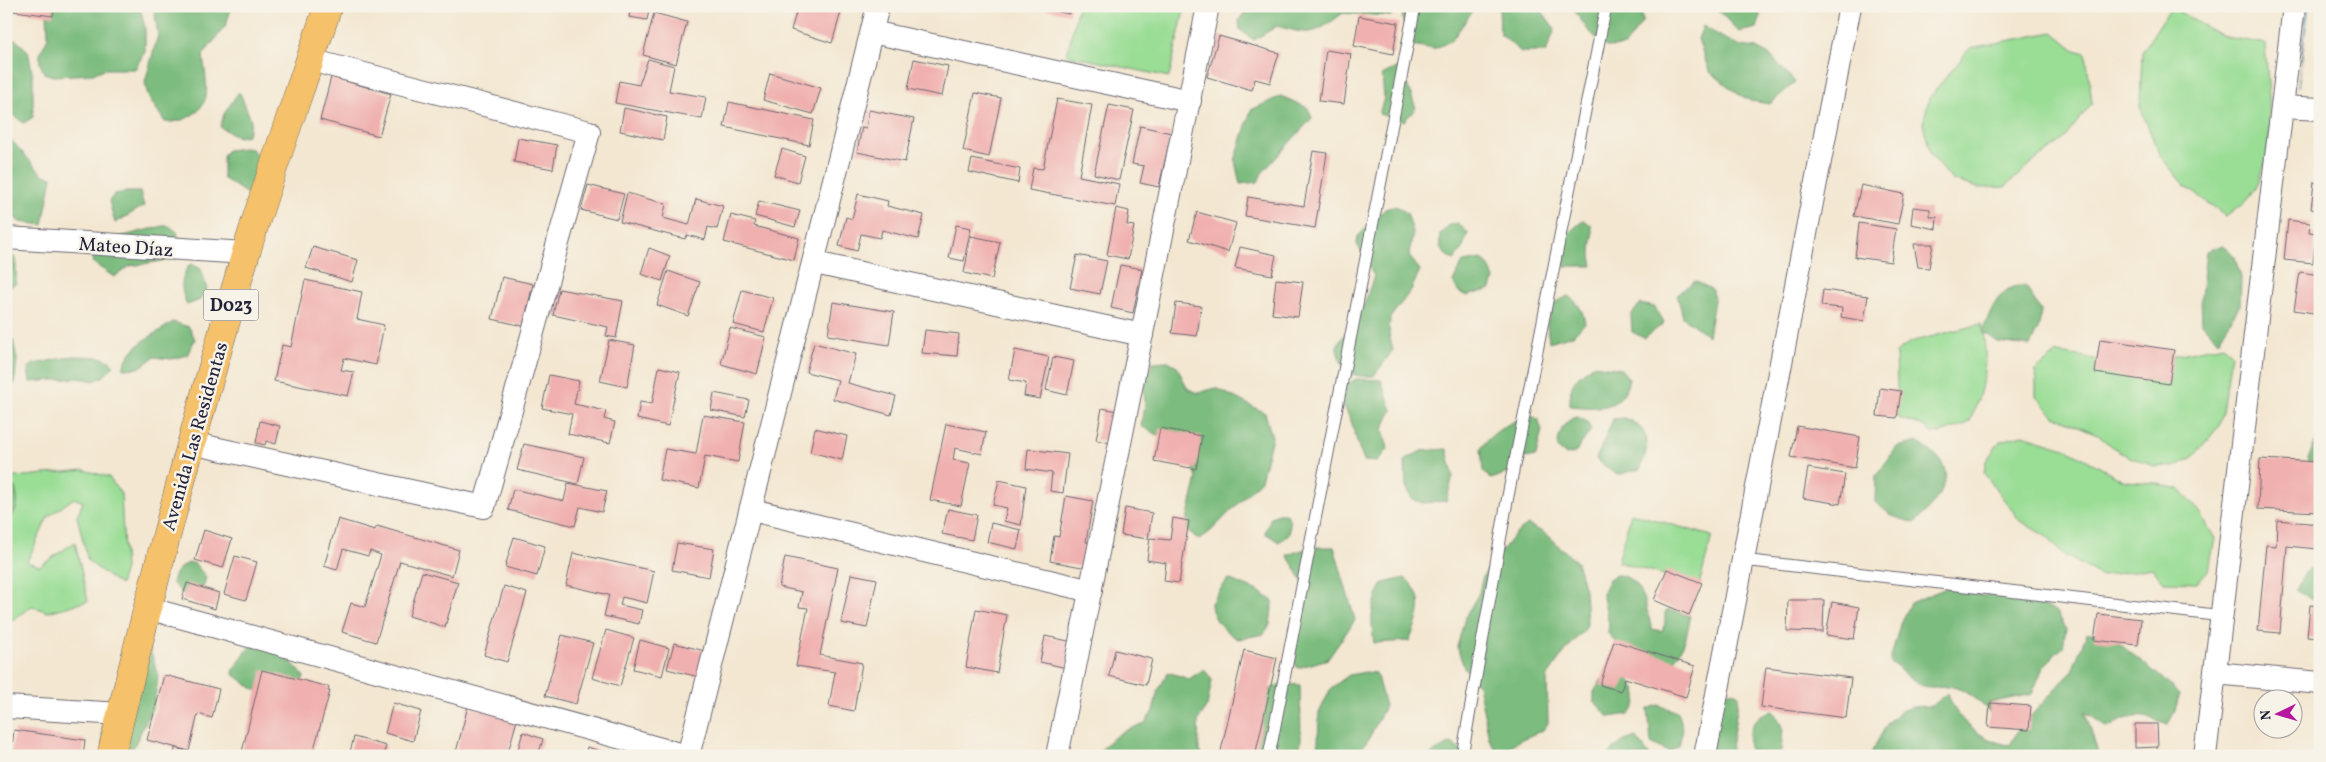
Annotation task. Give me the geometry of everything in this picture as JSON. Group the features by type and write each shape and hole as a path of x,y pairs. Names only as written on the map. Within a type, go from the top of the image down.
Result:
{"main road":[{"name":"Avenida Las Residentas","path":"111,756 147,608 191,443 246,253 328,6"}],"street":[{"path":"147,608 688,756 815,262 878,6"},
{"path":"1057,756 1208,6"},
{"path":"1705,756 1850,6"},
{"path":"2205,756 2294,6"},
{"path":"872,32 1190,101"},
{"path":"191,443 484,507 589,132 310,60"},
{"path":"2283,107 2320,109"},
{"name":"Mateo Díaz","path":"6,238 246,253"},
{"path":"815,262 1142,335"},
{"path":"752,510 1091,591"},
{"path":"2215,674 2320,684"},
{"path":"6,707 121,714"}],"lane":[{"path":"1269,756 1415,6"},
{"path":"1462,756 1507,501 1606,6"},
{"path":"1743,560 2223,616"}],"green space":[{"path":"52,6 115,6 141,11 145,28 145,51 135,69 104,69 93,74 53,76 44,73 40,63 40,54 48,37 47,13"},
{"path":"154,6 232,6 226,25 203,55 207,86 204,102 196,112 178,121 165,122 148,96 145,82 158,35"},
{"path":"1078,6 1185,6 1169,77 1067,55"},
{"path":"1248,6 1392,6 1391,16 1343,13 1325,26 1312,32 1277,26 1254,40 1240,30 1239,21"},
{"path":"1402,6 1476,6 1452,40 1434,49 1412,45 1403,22"},
{"path":"1499,6 1538,6 1555,29 1546,52 1521,52 1500,34"},
{"path":"1571,6 1640,6 1643,21 1625,46 1606,47 1588,30"},
{"path":"1714,6 1754,6 1761,16 1757,28 1739,32"},
{"path":"2171,7 2222,36 2265,44 2270,122 2269,142 2265,161 2260,179 2251,195 2226,217 2183,184 2160,156 2140,107 2142,52"},
{"path":"1703,26 1741,46 1756,48 1771,56 1795,82 1770,104 1751,101 1738,94 1709,71 1698,39"},
{"path":"2053,32 2075,50 2086,53 2092,103 2063,140 2033,162 2005,187 1978,188 1952,180 1931,155 1923,124 1929,98 1970,48"},
{"path":"15,39 28,51 33,77 33,117 24,123 11,114 11,84 6,77 6,45"},
{"path":"1400,66 1416,108 1404,121 1379,114 1384,98 1382,75"},
{"path":"238,93 240,93 251,120 248,135 238,137 220,127 224,114"},
{"path":"1281,96 1308,108 1312,118 1262,173 1258,182 1240,184 1235,161 1251,110"},
{"path":"11,140 43,175 52,177 43,225 20,222 6,211 6,143"},
{"path":"252,149 266,166 250,196 223,178 223,157 227,150"},
{"path":"140,192 144,206 115,223 109,201 115,194"},
{"path":"1396,206 1407,213 1413,232 1409,256 1420,270 1411,290 1390,318 1389,334 1393,350 1374,376 1358,376 1349,372 1344,366 1339,358 1337,346 1365,302 1374,276 1357,244 1358,236 1385,209"},
{"path":"1584,220 1591,225 1593,266 1565,266 1564,239"},
{"path":"1458,223 1468,233 1462,249 1454,260 1442,250 1440,234 1449,225"},
{"path":"169,226 177,232 183,252 176,259 130,266 114,277 92,262 99,242"},
{"path":"2224,245 2235,257 2241,278 2240,305 2218,341 2202,323 2201,297 2206,251"},
{"path":"6,252 16,258 16,283 6,290"},
{"path":"1482,259 1489,266 1494,279 1491,289 1466,296 1458,291 1453,282 1463,262"},
{"path":"192,264 201,269 207,289 200,300 187,305 183,295 182,281 189,265"},
{"path":"1695,281 1713,290 1714,300 1708,336 1683,317 1677,294"},
{"path":"2025,285 2041,311 2039,327 2030,346 1997,342 1982,332 1993,307 2002,295 2015,287"},
{"path":"1568,296 1580,308 1585,323 1573,335 1549,342 1547,324 1553,304"},
{"path":"1640,304 1655,307 1664,323 1645,338 1632,332 1631,315"},
{"path":"173,322 189,327 195,339 187,355 171,359 154,357 139,368 123,369 126,360 136,347"},
{"path":"1981,324 1985,350 1984,375 1969,423 1940,433 1931,433 1924,426 1898,418 1896,353 1910,342"},
{"path":"6,337 13,340 17,360 14,385 6,393"},
{"path":"2223,345 2231,354 2223,412 2219,426 2192,458 2174,467 2154,466 2130,457 2112,447 2097,434 2055,416 2036,397 2036,370 2057,353 2086,357 2115,368 2155,368 2176,355"},
{"path":"74,356 102,358 111,362 114,366 104,376 94,381 79,378 30,382 28,368 34,364"},
{"path":"1168,361 1177,366 1187,388 1197,393 1216,388 1265,413 1272,437 1261,480 1211,531 1199,540 1185,528 1197,478 1185,450 1141,426 1145,405 1144,387 1153,362"},
{"path":"1593,365 1621,369 1629,379 1626,390 1614,403 1607,406 1570,406 1574,381"},
{"path":"1356,379 1381,380 1392,410 1383,429 1388,449 1377,462 1364,461 1351,420 1342,402 1343,390"},
{"path":"1529,415 1538,419 1542,430 1536,456 1520,459 1508,473 1491,479 1483,471 1481,448 1502,428"},
{"path":"1578,417 1587,422 1591,430 1575,453 1566,455 1557,447 1561,432 1568,421"},
{"path":"1624,418 1640,427 1644,433 1647,445 1640,469 1617,475 1596,459 1613,419"},
{"path":"2320,432 2320,502 2308,458"},
{"path":"2023,435 2065,448 2125,481 2154,483 2179,489 2200,512 2215,539 2209,569 2197,583 2164,582 2152,568 2102,576 2064,555 2047,537 2020,521 1984,473 1986,461 2000,441"},
{"path":"1918,442 1940,460 1944,468 1945,477 1944,486 1940,494 1915,523 1892,516 1875,502 1876,476 1897,447"},
{"path":"1447,449 1453,476 1446,501 1422,503 1412,499 1406,486 1405,460 1421,451"},
{"path":"84,470 109,477 121,494 125,569 120,585 88,561 77,516 83,502 74,498 48,517 27,562 40,566 75,542 88,601 48,612 32,606 11,621 8,584 6,586 6,478"},
{"path":"6,484 15,488 17,504 15,511 6,524"},
{"path":"1631,513 1712,536 1699,585 1618,562"},
{"path":"1278,514 1287,514 1290,522 1289,534 1279,542 1265,533 1271,517"},
{"path":"1528,525 1543,532 1577,562 1585,590 1587,624 1547,677 1548,723 1543,730 1520,740 1498,755 1489,738 1478,685 1464,667 1457,647 1465,618 1479,593 1483,576 1514,535"},
{"path":"1311,547 1334,547 1355,620 1328,659 1298,668 1288,653 1290,627 1304,608 1306,591 1287,555"},
{"path":"189,563 194,563 206,577 200,599 184,595 172,583 178,570"},
{"path":"2316,565 2320,566 2320,604 2295,589 2308,569"},
{"path":"1616,575 1625,576 1632,581 1642,594 1652,629 1662,631 1665,623 1665,612 1669,610 1690,616 1684,642 1670,665 1619,647 1608,633 1609,624 1602,593 1609,579"},
{"path":"1405,578 1412,585 1419,600 1418,616 1409,641 1374,643 1372,612 1383,583"},
{"path":"1228,579 1258,591 1273,601 1270,624 1264,634 1238,639 1228,633 1216,619 1211,603"},
{"path":"1951,586 1981,596 2012,593 2057,612 2066,629 2063,647 2043,667 2032,694 1989,703 1989,712 1975,698 1957,688 1944,686 1930,687 1917,683 1890,661 1901,621 1910,603"},
{"path":"2087,633 2108,633 2171,686 2179,695 2175,711 2168,724 2151,718 2137,717 2116,723 2108,728 2085,712 2099,756 1869,756 1889,721 1901,711 1911,707 1932,706 1948,693 1951,703 1963,721 1990,739 2010,745 2019,729 2072,671"},
{"path":"148,643 158,675 152,709 129,756 105,756 102,734 109,703 120,675"},
{"path":"250,646 267,649 288,659 304,677 299,686 255,690 233,674 234,669"},
{"path":"1204,669 1212,680 1207,706 1198,721 1199,751 1202,756 1096,756 1108,742 1122,732 1145,723 1153,711 1158,691 1168,672 1189,679"},
{"path":"1365,672 1376,673 1385,706 1368,740 1356,756 1325,756 1318,744 1319,713 1331,688 1349,675"},
{"path":"1623,672 1634,687 1637,697 1636,702 1630,714 1609,717 1594,701 1594,692 1602,679"},
{"path":"1281,684 1300,685 1301,739 1299,756 1255,756 1258,695"},
{"path":"1715,690 1736,692 1739,696 1731,748 1728,756 1698,756 1700,721 1704,704"},
{"path":"1658,705 1678,712 1683,728 1679,746 1669,752 1651,743 1648,709"},
{"path":"1773,711 1783,728 1781,751 1776,756 1749,756 1750,734 1755,722 1765,713"},
{"path":"1636,737 1650,756 1607,756 1622,742"},
{"path":"1452,743 1467,756 1430,756 1435,751"}],"water":[{"path":"2307,6 2309,6 2298,87"}],"building":[{"path":"14,6 54,6 53,16 14,11"},
{"path":"631,6 650,6 647,20 629,17"},
{"path":"798,6 821,6 841,12 832,43 791,30"},
{"path":"1042,6 1070,6 1069,14 1042,8"},
{"path":"1252,6 1266,6 1265,10"},
{"path":"654,13 687,22 676,64 643,55"},
{"path":"1359,16 1398,23 1393,54 1354,46"},
{"path":"1219,36 1279,53 1270,83 1255,79 1252,90 1207,77"},
{"path":"1326,50 1351,54 1344,104 1319,101"},
{"path":"648,59 674,66 669,91 706,97 702,119 615,103 619,81 639,85"},
{"path":"914,59 948,66 942,96 908,89"},
{"path":"770,73 821,88 813,114 763,100"},
{"path":"331,77 391,94 379,136 320,120"},
{"path":"975,93 1001,98 989,157 963,151"},
{"path":"1057,99 1092,105 1079,176 1119,184 1115,206 1029,190 1033,168 1043,169"},
{"path":"729,102 814,120 809,145 724,127"},
{"path":"1109,105 1134,110 1119,180 1094,174"},
{"path":"624,108 667,117 663,140 620,131"},
{"path":"869,110 914,119 905,162 857,152 862,127 866,128"},
{"path":"1140,126 1171,133 1159,187 1140,183 1144,166 1132,164"},
{"path":"518,138 557,145 553,169 514,162"},
{"path":"782,149 805,156 798,182 774,175"},
{"path":"1313,151 1327,153 1315,228 1245,216 1248,197 1304,206"},
{"path":"972,159 1020,169 1018,183 969,172"},
{"path":"2314,182 2320,183 2320,232 2316,231 2318,210 2311,209"},
{"path":"588,185 624,194 617,219 581,210"},
{"path":"1861,185 1904,194 1898,224 1854,216"},
{"path":"627,193 666,204 663,218 689,225 696,199 723,206 717,229 708,227 705,240 687,235 685,239 620,222"},
{"path":"858,194 888,201 887,206 924,215 918,239 882,230 880,238 861,234 857,251 839,246 846,217 852,219"},
{"path":"759,201 800,211 795,227 755,216"},
{"path":"1913,207 1930,209 1930,217 1937,217 1936,229 1911,224"},
{"path":"1116,208 1129,211 1127,225 1134,226 1128,259 1107,255"},
{"path":"1197,212 1236,223 1228,252 1189,240"},
{"path":"731,215 755,221 754,226 799,238 794,260 724,242"},
{"path":"2288,220 2310,223 2309,232 2316,233 2313,263 2284,260"},
{"path":"1859,223 1896,229 1891,262 1855,257"},
{"path":"956,225 971,228 964,261 949,258"},
{"path":"971,236 1000,242 992,279 964,273"},
{"path":"1914,244 1933,244 1929,268 1918,267"},
{"path":"313,247 358,260 352,282 306,268"},
{"path":"1240,247 1276,255 1272,275 1235,268"},
{"path":"649,248 670,256 662,281 641,274"},
{"path":"1077,255 1107,261 1100,294 1070,288"},
{"path":"1120,265 1142,269 1133,313 1111,308"},
{"path":"668,271 700,282 688,316 657,305"},
{"path":"2300,272 2320,275 2320,314 2294,310"},
{"path":"502,277 533,284 523,326 492,319"},
{"path":"1276,279 1303,282 1298,317 1272,314"},
{"path":"305,280 362,292 357,319 384,325 376,365 344,358 341,370 354,372 348,396 274,381 282,345 291,347"},
{"path":"559,289 623,301 616,338 606,336 608,327 553,315"},
{"path":"742,290 773,298 764,332 733,324"},
{"path":"1823,290 1868,296 1864,321 1841,317 1842,308 1821,306"},
{"path":"833,302 894,312 889,345 828,335"},
{"path":"1176,303 1201,306 1197,336 1172,333"},
{"path":"730,328 766,337 757,374 721,364"},
{"path":"925,330 959,334 957,356 922,353"},
{"path":"2100,339 2174,350 2169,384 2095,373"},
{"path":"609,340 635,345 627,387 600,381"},
{"path":"814,343 856,354 848,383 896,396 891,415 833,399 838,380 806,372"},
{"path":"1015,350 1049,357 1040,399 1024,396 1026,383 1009,380"},
{"path":"1053,357 1074,361 1067,395 1046,390"},
{"path":"659,367 680,372 668,426 637,419 640,402 652,404"},
{"path":"549,375 579,381 574,404 606,411 604,419 615,422 610,443 568,434 572,414 542,408"},
{"path":"1880,388 1901,391 1897,418 1877,416"},
{"path":"714,393 749,400 745,417 711,410"},
{"path":"1102,408 1117,411 1111,443 1096,440"},
{"path":"703,415 745,422 738,462 705,456 699,488 659,480 665,449 696,454"},
{"path":"260,421 280,426 276,444 266,441 265,445 256,443"},
{"path":"946,424 986,432 982,454 955,448 953,460 970,463 961,506 930,500"},
{"path":"1797,426 1860,437 1855,468 1791,457"},
{"path":"815,428 847,436 842,460 810,452"},
{"path":"1160,428 1202,436 1196,469 1154,461"},
{"path":"524,444 584,457 578,484 517,470"},
{"path":"1028,449 1068,454 1063,493 1050,491 1052,473 1026,469"},
{"path":"2260,459 2320,462 2318,512 2258,509"},
{"path":"1808,468 1845,474 1840,504 1803,498"},
{"path":"999,480 1026,486 1021,525 1004,521 1007,508 993,505"},
{"path":"568,483 607,491 602,512 580,507 575,526 508,510 513,489 564,501"},
{"path":"1066,496 1093,501 1086,542 1091,543 1087,568 1050,561 1054,536 1059,537"},
{"path":"1125,508 1152,513 1148,539 1121,535"},
{"path":"948,509 977,515 972,540 942,534"},
{"path":"1173,518 1189,521 1179,583 1164,581 1166,563 1147,560 1150,538 1170,540"},
{"path":"338,519 375,530 377,526 459,550 452,576 400,561 376,642 342,632 351,603 365,607 381,555 370,551 368,556 343,549 337,570 324,566"},
{"path":"2277,520 2319,524 2317,549 2287,546 2280,633 2258,631 2266,545 2276,546"},
{"path":"991,523 1021,530 1017,549 987,542"},
{"path":"204,530 232,539 223,568 195,560"},
{"path":"514,537 545,546 537,576 505,567"},
{"path":"677,543 714,549 709,577 672,570"},
{"path":"573,553 654,571 647,603 622,597 620,605 642,610 639,624 604,616 609,595 566,585"},
{"path":"235,556 257,562 246,600 224,594"},
{"path":"785,557 838,568 820,655 862,663 854,711 829,706 835,672 796,666 808,608 799,607 802,592 779,587"},
{"path":"1667,569 1702,583 1689,615 1654,600"},
{"path":"422,572 458,582 445,627 409,616"},
{"path":"851,574 877,579 867,628 841,623"},
{"path":"187,583 219,593 215,609 182,599"},
{"path":"504,586 527,593 507,662 484,655"},
{"path":"1788,600 1824,600 1823,632 1787,631"},
{"path":"1832,602 1859,607 1854,639 1826,635"},
{"path":"2310,605 2320,606 2320,638 2307,637"},
{"path":"976,609 1007,615 997,673 966,667"},
{"path":"2098,614 2141,619 2138,645 2094,640"},
{"path":"606,630 634,638 620,686 592,678"},
{"path":"562,635 593,643 576,704 545,696"},
{"path":"1045,636 1073,642 1067,668 1040,662"},
{"path":"640,640 669,648 662,676 633,669"},
{"path":"1614,641 1695,666 1686,697 1625,678 1621,691 1600,685"},
{"path":"674,643 705,651 699,677 667,669"},
{"path":"1115,650 1152,659 1146,685 1109,676"},
{"path":"1244,650 1277,658 1255,756 1222,756 1220,755"},
{"path":"1766,667 1851,678 1846,718 1761,707"},
{"path":"262,670 329,687 328,691 330,691 312,756 241,756"},
{"path":"164,675 219,689 212,718 198,714 189,751 147,740"},
{"path":"393,703 421,711 413,741 385,733"},
{"path":"1990,703 2031,706 2029,730 1988,727"},
{"path":"468,706 517,720 507,756 455,756"},
{"path":"2135,724 2157,724 2158,747 2135,748"},
{"path":"14,730 85,740 83,756 11,756"},
{"path":"523,732 543,739 538,756 516,756"},
{"path":"354,737 386,746 383,756 349,756"},
{"path":"587,747 614,755 614,756 585,756"},
{"path":"175,748 202,755 202,756 174,756"}]}
